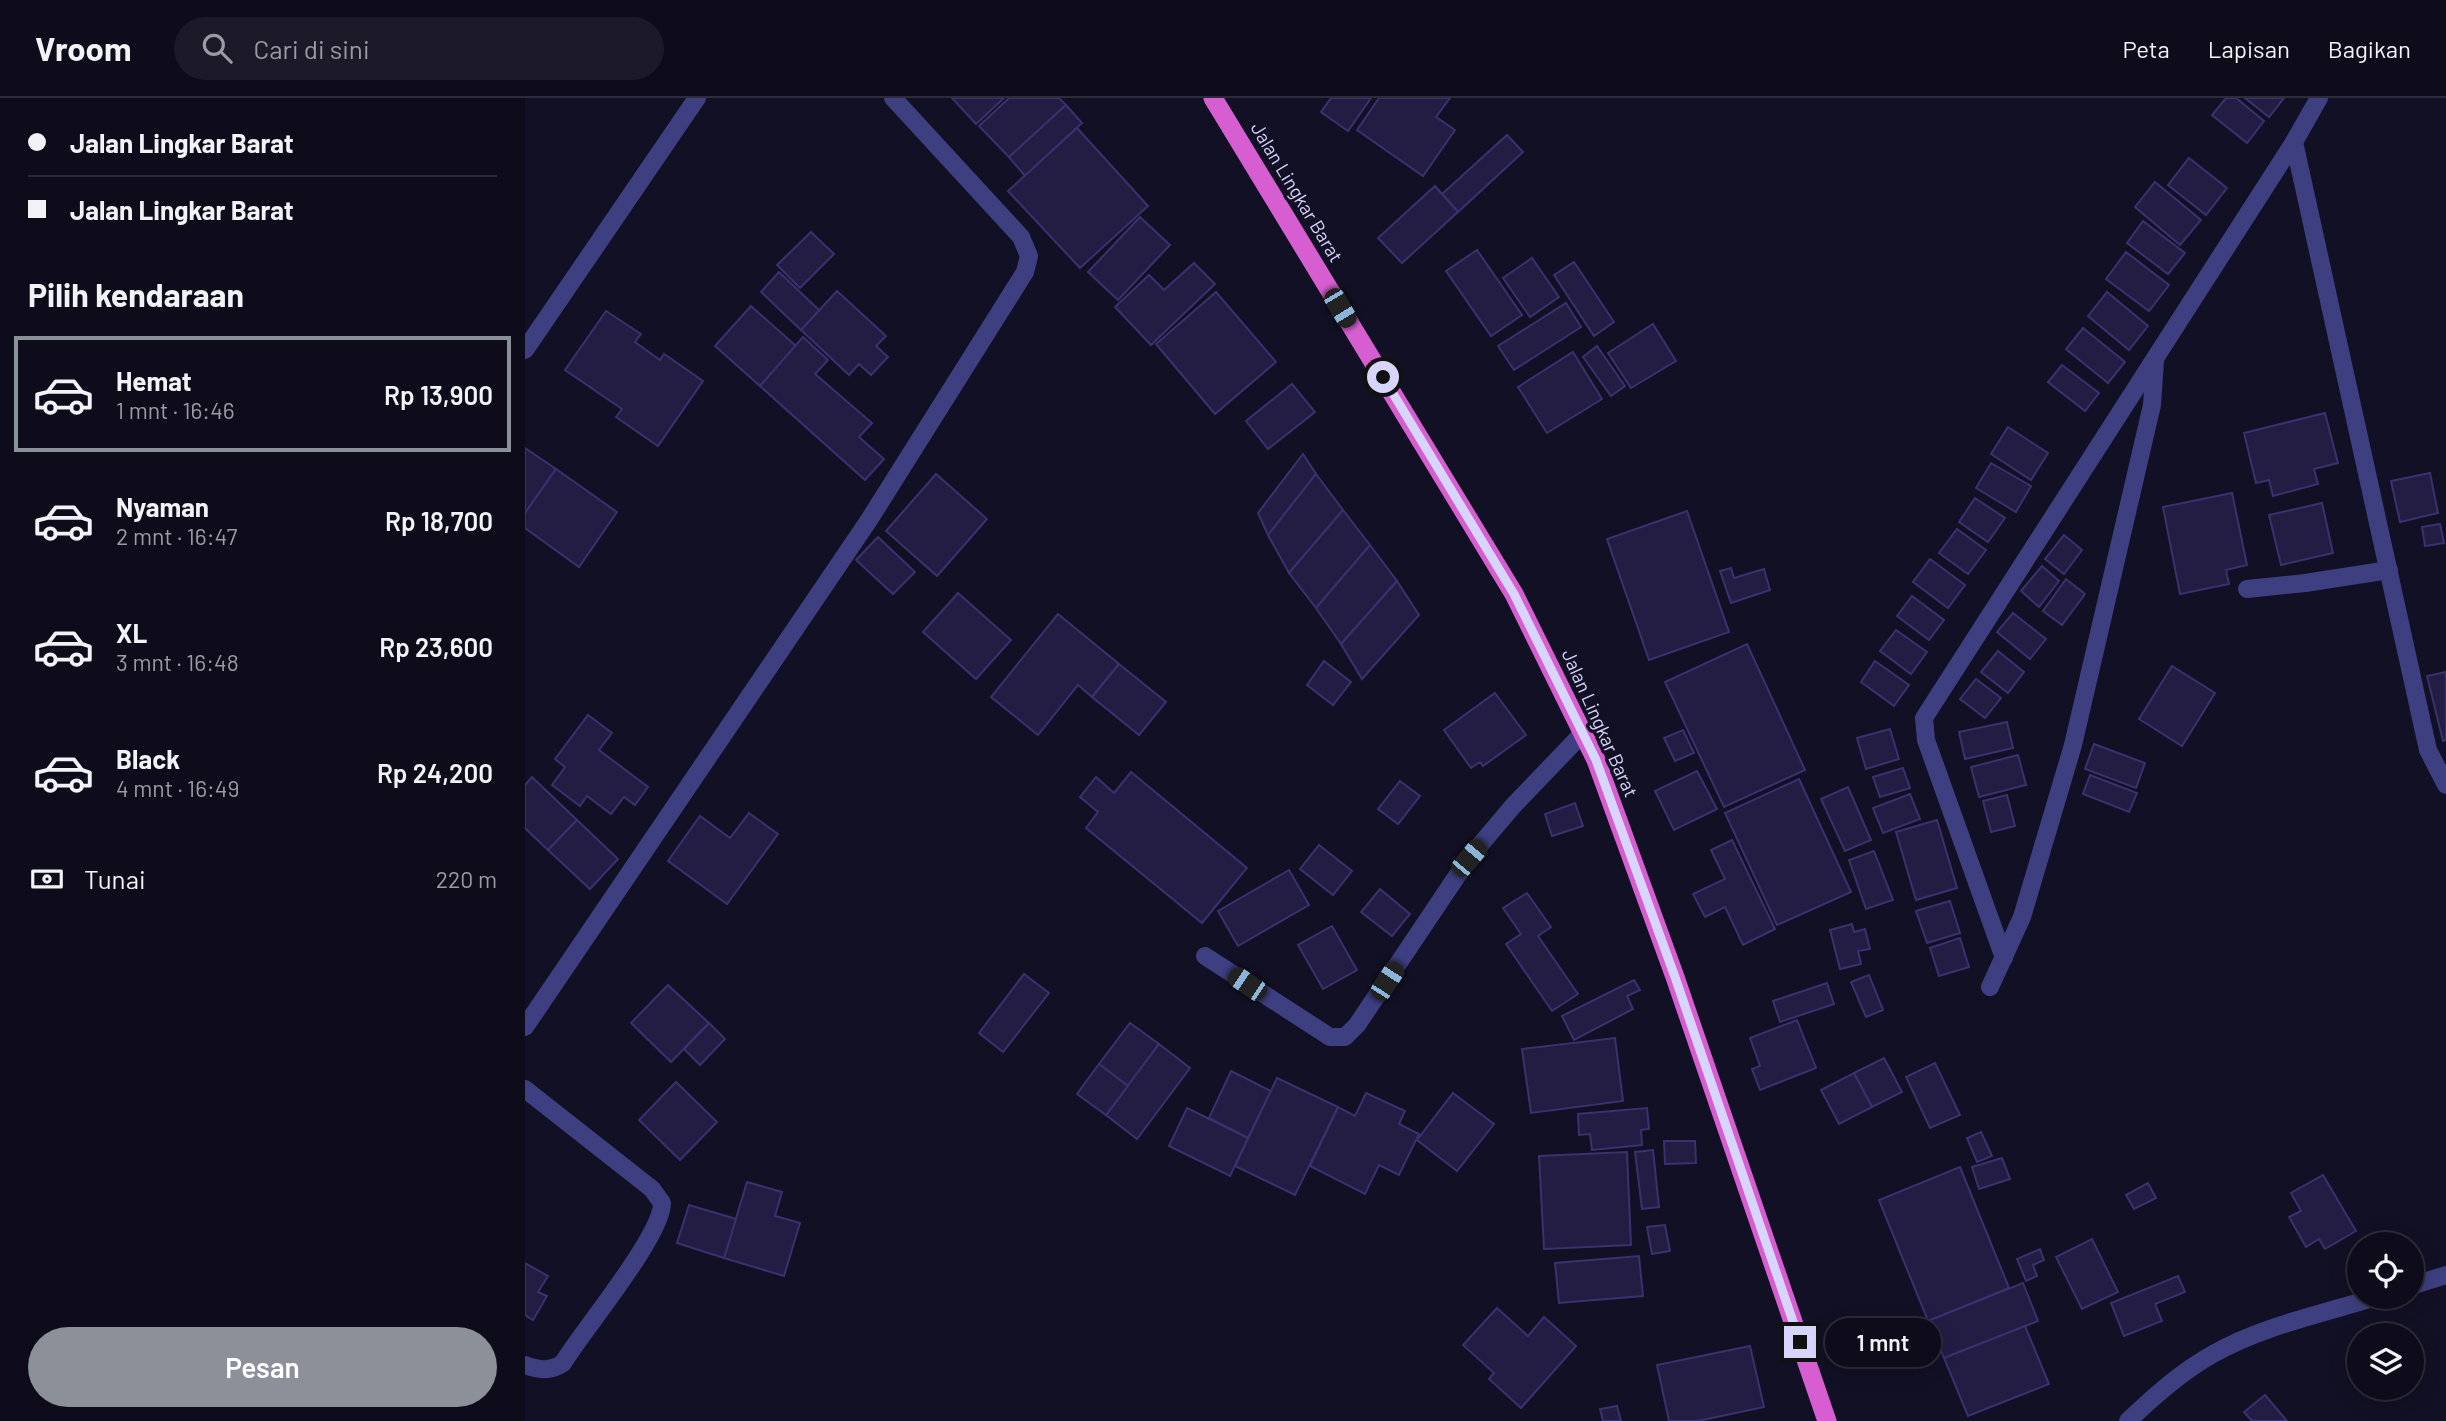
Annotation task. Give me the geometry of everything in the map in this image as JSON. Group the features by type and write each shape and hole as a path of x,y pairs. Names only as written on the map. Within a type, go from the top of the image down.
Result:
{"highway":[{"name":"Jalan Lingkar Barat","path":"1213,98 1514,594 1596,760 1675,977 1827,1421"}],"street":[{"path":"525,350 697,98"},
{"path":"525,1027 869,520 1025,272 1029,256 1021,237 893,98"},
{"path":"2004,958 1926,740 1924,718 2294,142 2319,98"},
{"path":"2294,142 2428,750 2446,785"},
{"path":"1990,987 2022,917 2073,745 2152,405 2155,358"},
{"path":"2247,589 2389,570"},
{"path":"1205,956 1321,1032 1330,1037 1345,1037 1368,1010 1469,858 1513,806 1583,733"},
{"path":"525,1089 652,1189 662,1203 662,1209 641,1251 563,1363 547,1370 525,1365"},
{"path":"2424,1282 2446,1275"},
{"path":"2128,1421 2186,1371 2215,1353 2256,1334 2347,1306"}],"building":[{"path":"952,98 1004,98 976,124"},
{"path":"1009,98 1059,98 1066,105 1009,157 979,126"},
{"path":"1331,98 1371,98 1348,131 1321,112"},
{"path":"1379,98 1450,98 1436,117 1455,130 1423,176 1357,130"},
{"path":"2226,98 2236,98 2264,121 2247,143 2212,115"},
{"path":"2245,98 2284,98 2269,117"},
{"path":"1066,105 1082,123 1025,176 1009,157"},
{"path":"1077,128 1148,206 1080,268 1008,191"},
{"path":"1507,135 1523,152 1458,212 1442,194"},
{"path":"2189,158 2227,188 2206,215 2168,185"},
{"path":"2155,182 2201,220 2180,245 2135,207"},
{"path":"1435,186 1458,212 1402,263 1378,238"},
{"path":"1140,217 1170,245 1118,300 1088,272"},
{"path":"2143,221 2185,253 2168,274 2127,243"},
{"path":"811,232 834,254 800,288 777,265"},
{"path":"1477,250 1522,315 1491,336 1446,271"},
{"path":"2126,252 2169,285 2149,311 2106,279"},
{"path":"1532,258 1559,297 1530,317 1503,278"},
{"path":"1574,262 1614,322 1594,336 1554,275"},
{"path":"1194,263 1215,284 1151,345 1115,307 1149,275 1164,290"},
{"path":"779,272 820,311 801,330 761,292"},
{"path":"837,291 886,336 876,346 888,357 871,375 859,364 849,375 801,330"},
{"path":"1216,292 1276,362 1215,414 1156,344"},
{"path":"2107,292 2148,326 2129,350 2088,316"},
{"path":"1566,303 1581,327 1514,370 1498,346"},
{"path":"751,306 796,346 760,386 715,346"},
{"path":"606,311 641,334 635,342 660,360 664,354 703,381 658,446 616,417 622,409 565,370"},
{"path":"1653,324 1676,361 1631,388 1608,353"},
{"path":"2083,328 2125,362 2108,383 2066,349"},
{"path":"803,337 828,360 815,374 872,423 859,437 884,459 865,480 760,386"},
{"path":"1597,346 1625,386 1611,396 1583,357"},
{"path":"1573,352 1602,399 1547,433 1518,387"},
{"path":"2062,365 2099,393 2085,411 2048,382"},
{"path":"1292,384 1315,412 1268,449 1246,421"},
{"path":"2325,413 2338,463 2314,469 2318,484 2273,496 2269,480 2256,483 2244,433"},
{"path":"2008,427 2048,453 2031,480 1991,454"},
{"path":"525,448 556,469 525,513"},
{"path":"1303,454 1316,474 1268,535 1258,513"},
{"path":"1991,463 2031,486 2016,512 1976,488"},
{"path":"556,469 617,512 579,567 525,528 525,513"},
{"path":"2430,473 2438,513 2400,522 2391,481"},
{"path":"936,474 987,519 937,576 886,531"},
{"path":"1316,474 1343,510 1289,573 1268,535"},
{"path":"2232,493 2247,565 2226,570 2229,584 2180,594 2163,507"},
{"path":"1975,498 2005,518 1988,542 1959,522"},
{"path":"2322,503 2333,553 2281,565 2269,515"},
{"path":"1343,510 1370,545 1316,608 1289,573"},
{"path":"1687,511 1729,632 1649,660 1607,539"},
{"path":"2440,524 2444,543 2425,546 2422,527"},
{"path":"1957,529 1986,550 1968,574 1939,553"},
{"path":"2064,535 2082,550 2064,574 2045,559"},
{"path":"878,537 915,572 893,594 856,560"},
{"path":"1370,545 1397,581 1341,644 1316,608"},
{"path":"1930,559 1965,585 1948,608 1913,582"},
{"path":"2042,566 2059,581 2039,607 2021,591"},
{"path":"1731,568 1734,578 1764,569 1770,590 1731,603 1720,571"},
{"path":"2066,579 2085,594 2062,625 2043,611"},
{"path":"1397,581 1419,615 1362,679 1341,644"},
{"path":"958,593 1011,640 976,679 923,632"},
{"path":"1912,596 1944,620 1929,640 1897,616"},
{"path":"2013,613 2046,639 2030,659 1997,632"},
{"path":"1058,614 1119,664 1092,697 1078,685 1038,735 991,697"},
{"path":"1896,630 1927,652 1911,674 1880,651"},
{"path":"1747,644 1805,770 1724,807 1665,682"},
{"path":"1998,651 2024,672 2008,693 1981,672"},
{"path":"1324,661 1351,682 1333,705 1307,685"},
{"path":"1875,661 1909,685 1894,706 1861,682"},
{"path":"1119,664 1166,702 1139,735 1092,697"},
{"path":"2172,666 2215,693 2182,746 2139,719"},
{"path":"2446,672 2446,740 2443,741 2427,676"},
{"path":"1976,679 2001,698 1985,718 1960,699"},
{"path":"1495,693 1526,735 1483,766 1480,762 1471,768 1444,730"},
{"path":"588,715 612,733 599,750 648,787 635,805 624,797 611,814 587,796 580,806 552,785 565,767 555,759"},
{"path":"2007,722 2013,748 1965,759 1959,732"},
{"path":"1890,729 1899,759 1866,769 1857,738"},
{"path":"1683,730 1694,753 1675,761 1664,738"},
{"path":"2094,744 2145,763 2136,788 2085,769"},
{"path":"2018,755 2026,785 1979,797 1971,767"},
{"path":"1903,768 1910,788 1880,797 1873,777"},
{"path":"1697,771 1717,809 1674,830 1655,791"},
{"path":"1131,772 1247,868 1202,923 1086,828 1098,812 1080,797 1096,777 1114,793"},
{"path":"2090,775 2137,793 2129,812 2083,794"},
{"path":"532,777 577,820 548,850 525,828 525,785"},
{"path":"1799,779 1851,892 1777,925 1725,813"},
{"path":"1400,781 1420,796 1398,824 1378,809"},
{"path":"1848,787 1871,840 1845,851 1821,799"},
{"path":"1910,794 1920,819 1883,833 1873,808"},
{"path":"2007,795 2015,826 1991,832 1983,801"},
{"path":"1575,803 1583,826 1552,836 1545,814"},
{"path":"749,813 778,834 727,904 668,861 700,816 730,838"},
{"path":"577,820 618,859 590,889 548,850"},
{"path":"1937,820 1957,888 1916,900 1896,832"},
{"path":"1732,840 1775,929 1743,945 1725,907 1705,917 1693,894 1725,879 1711,850"},
{"path":"1319,845 1352,871 1333,895 1300,869"},
{"path":"1874,851 1893,900 1866,909 1849,860"},
{"path":"1289,870 1309,905 1238,946 1218,911"},
{"path":"1380,889 1410,914 1392,936 1361,912"},
{"path":"1527,893 1551,927 1538,936 1578,994 1552,1011 1506,944 1521,934 1503,908"},
{"path":"1950,901 1960,933 1927,943 1916,911"},
{"path":"1852,924 1854,932 1865,929 1870,949 1858,951 1861,964 1840,969 1830,930"},
{"path":"1332,926 1357,970 1323,989 1298,945"},
{"path":"1960,938 1969,967 1939,976 1930,948"},
{"path":"1024,974 1049,993 1003,1052 979,1033"},
{"path":"1869,975 1883,1010 1866,1017 1851,982"},
{"path":"1634,980 1640,990 1627,996 1633,1009 1574,1040 1562,1016"},
{"path":"1827,983 1834,1004 1780,1022 1773,1001"},
{"path":"668,985 709,1023 671,1062 631,1023"},
{"path":"1797,1020 1816,1068 1760,1090 1752,1069 1760,1066 1750,1038"},
{"path":"709,1023 725,1039 700,1065 684,1049"},
{"path":"1130,1023 1159,1044 1128,1086 1099,1064"},
{"path":"1615,1038 1623,1101 1531,1113 1522,1049"},
{"path":"1159,1044 1190,1068 1137,1139 1106,1115"},
{"path":"1884,1058 1902,1092 1872,1107 1854,1073"},
{"path":"1935,1063 1960,1115 1930,1128 1906,1077"},
{"path":"1099,1064 1128,1086 1106,1115 1077,1094"},
{"path":"1231,1071 1271,1091 1248,1138 1209,1118"},
{"path":"1854,1073 1872,1107 1839,1124 1821,1090"},
{"path":"1277,1078 1338,1107 1295,1195 1235,1166"},
{"path":"676,1082 717,1122 680,1160 639,1120"},
{"path":"1366,1093 1405,1111 1399,1124 1419,1134 1399,1175 1379,1165 1365,1194 1310,1166 1338,1107 1355,1116"},
{"path":"1453,1093 1494,1124 1457,1171 1417,1140"},
{"path":"1187,1108 1248,1138 1230,1176 1169,1146"},
{"path":"1647,1108 1649,1129 1641,1130 1642,1145 1592,1150 1590,1134 1579,1135 1578,1114"},
{"path":"1981,1132 1992,1156 1977,1162 1967,1138"},
{"path":"1664,1141 1695,1141 1696,1163 1665,1164"},
{"path":"1653,1150 1659,1207 1642,1209 1635,1152"},
{"path":"1627,1152 1631,1245 1544,1249 1539,1156"},
{"path":"2002,1158 2010,1179 1979,1189 1972,1167"},
{"path":"1960,1167 2009,1288 1928,1321 1879,1200"},
{"path":"2323,1175 2356,1231 2347,1232 2347,1236 2325,1249 2319,1239 2306,1247 2289,1217 2301,1211 2291,1193"},
{"path":"747,1182 782,1192 775,1216 800,1223 784,1276 724,1258"},
{"path":"2148,1183 2156,1198 2134,1209 2126,1195"},
{"path":"689,1205 736,1219 724,1258 677,1243"},
{"path":"1665,1225 1670,1251 1652,1254 1647,1227"},
{"path":"2092,1239 2118,1292 2082,1309 2056,1257"},
{"path":"2040,1249 2044,1260 2033,1265 2037,1276 2026,1281 2017,1259"},
{"path":"1639,1256 1643,1296 1559,1303 1555,1263"},
{"path":"525,1263 548,1276 538,1292 547,1296 533,1320 525,1315"},
{"path":"2178,1276 2185,1292 2155,1304 2162,1321 2124,1336 2111,1303"},
{"path":"2023,1283 2038,1321 1944,1358 1928,1321"},
{"path":"1497,1308 1528,1336 1544,1317 1576,1346 1521,1408 1489,1379 1494,1373 1463,1345"},
{"path":"2025,1326 2049,1384 1968,1416 1944,1358"},
{"path":"1750,1346 1764,1407 1698,1421 1669,1421 1657,1365"},
{"path":"2265,1395 2287,1421 2252,1421 2244,1412"},
{"path":"1617,1406 1621,1421 1603,1421 1600,1409"}],"route":[{"path":"1383,377 1514,594 1596,760 1675,977 1800,1342"}]}
